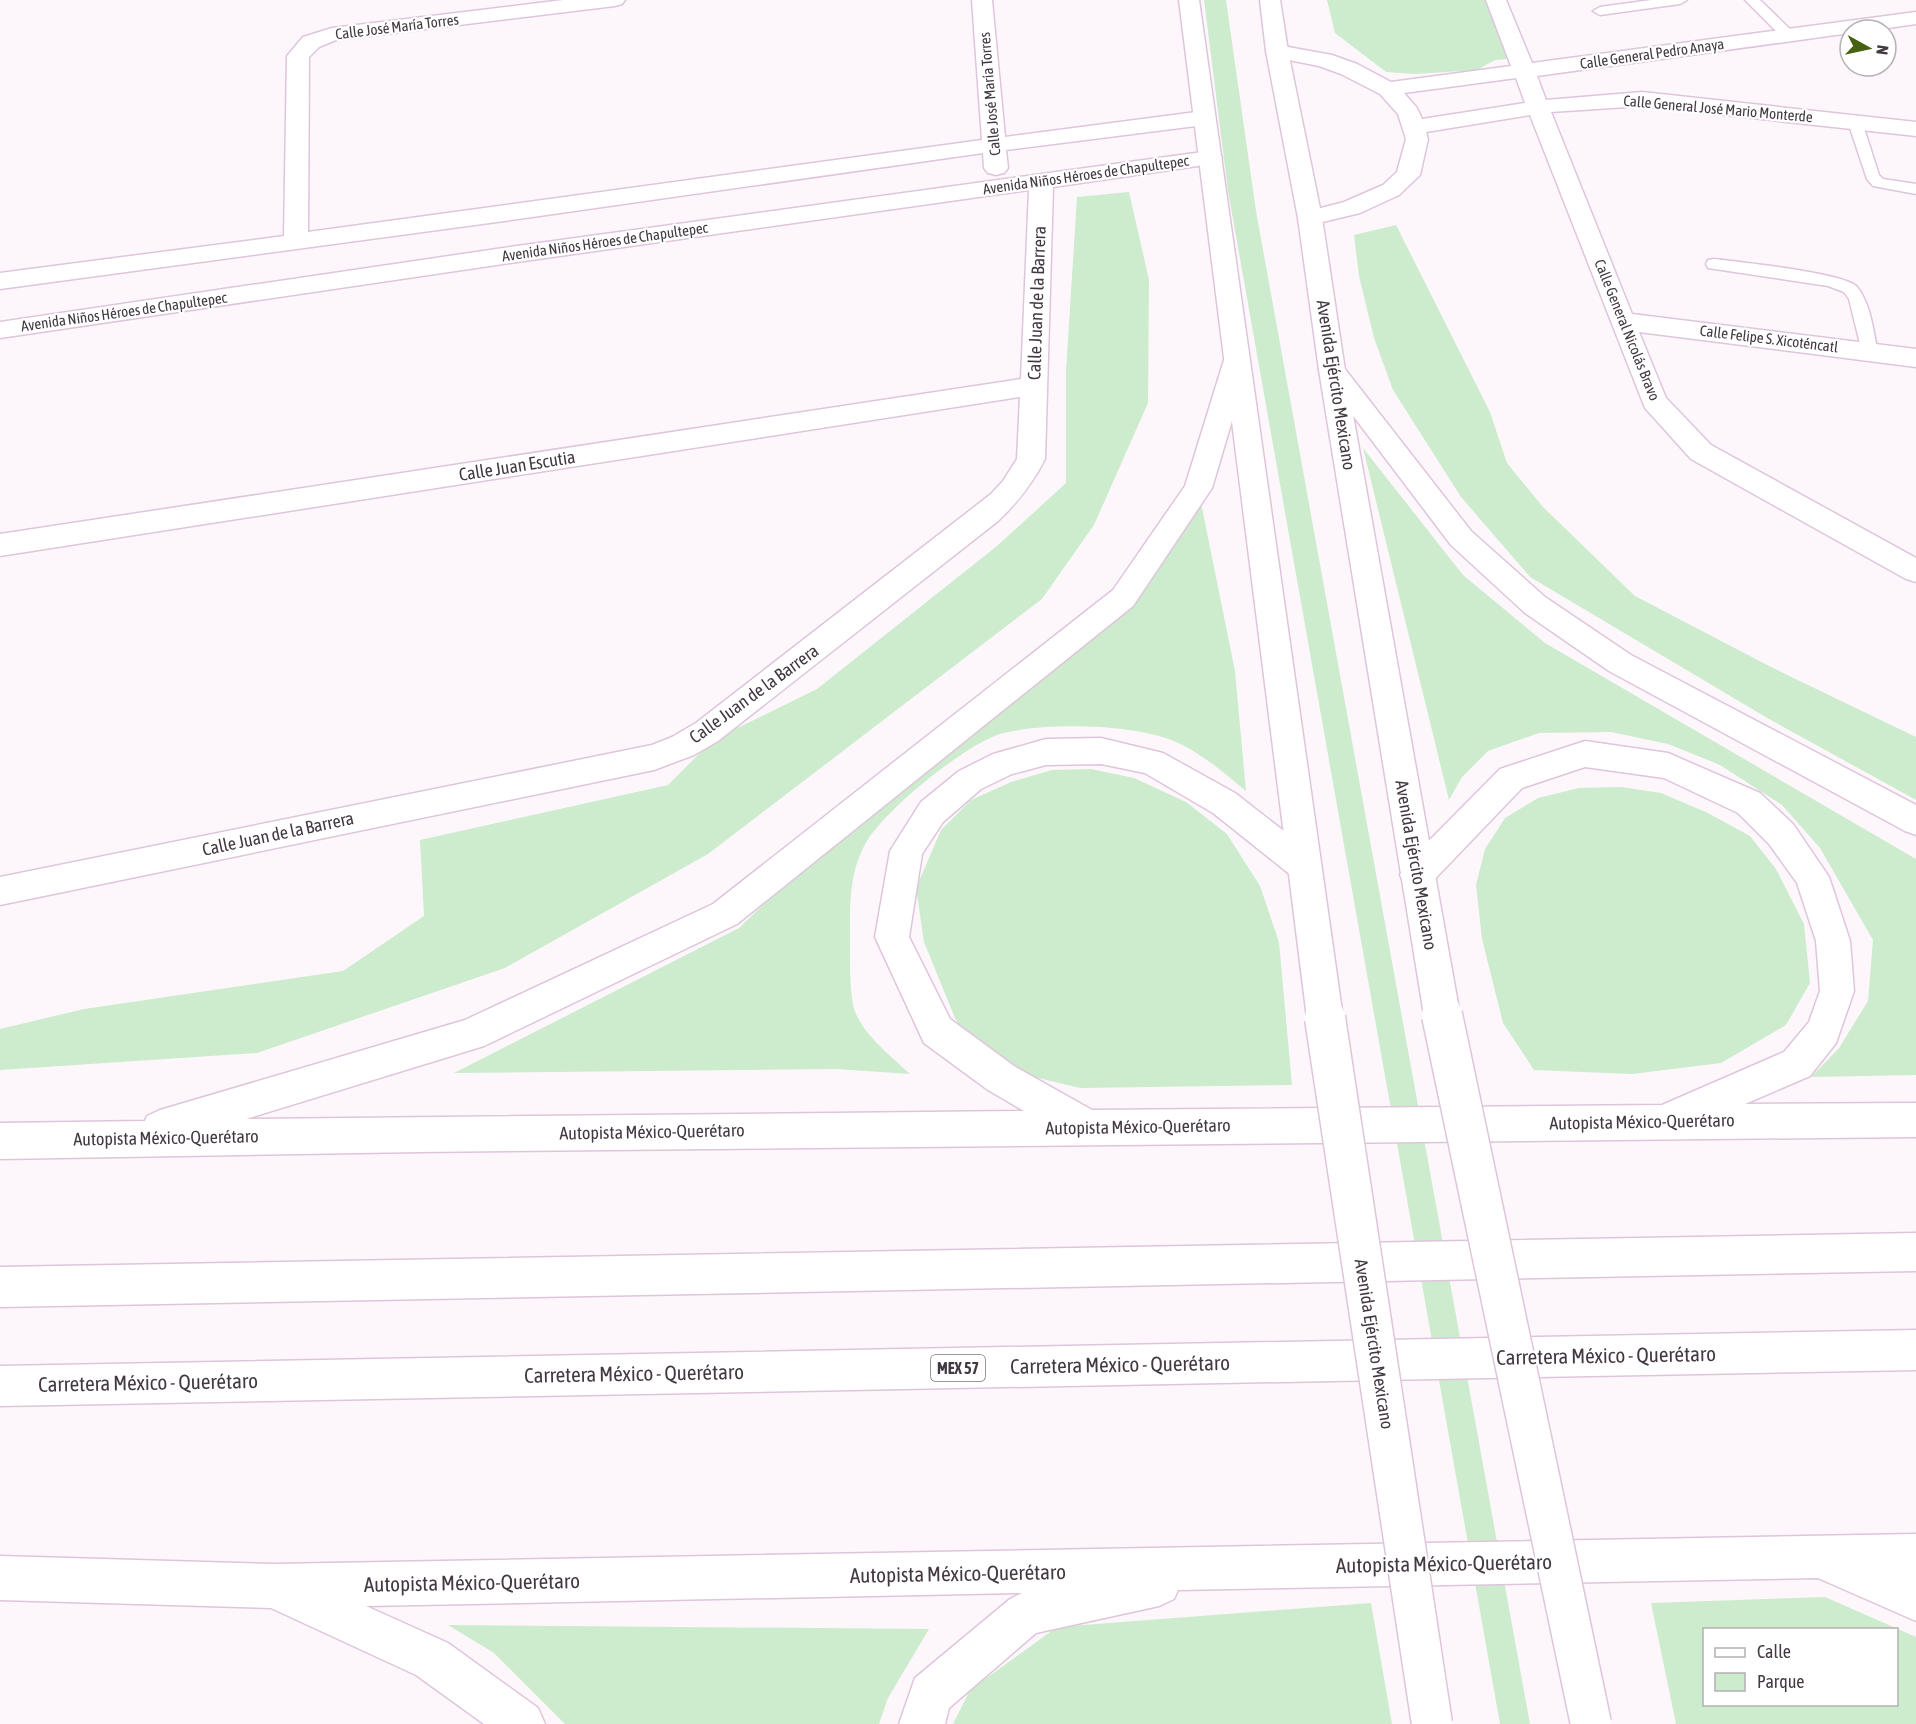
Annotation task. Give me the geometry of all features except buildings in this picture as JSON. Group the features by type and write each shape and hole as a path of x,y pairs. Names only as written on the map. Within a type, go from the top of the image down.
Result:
{"main road":[{"name":"Calle José María Torres","path":"296,242 298,56 311,42 332,34 615,0"},
{"name":"Calle José María Torres","path":"982,0 997,187"},
{"name":"Avenida Ejército Mexicano","path":"1189,0 1325,1018 1431,1724"},
{"name":"Avenida Ejército Mexicano","path":"1269,0 1310,218 1332,370 1442,1015 1591,1724"},
{"name":"Calle General Nicolás Bravo","path":"1496,0 1654,402 1701,452 1916,572"},
{"name":"Calle General Pedro Anaya","path":"1388,89 1916,18"},
{"path":"1277,51 1324,60 1349,69 1388,89 1409,113 1418,139 1408,176 1391,190 1352,208 1310,218"},
{"name":"Calle General José Mario Monterde","path":"1414,127 1539,108 1617,99 1642,99 1916,129"},
{"path":"0,281 1204,118"},
{"name":"Avenida Niños Héroes de Chapultepec","path":"0,330 517,254 1210,158"},
{"name":"Calle Juan de la Barrera","path":"0,891 654,758 683,746 707,732 881,598 1004,498 1023,478 1031,459 1041,181"},
{"path":"512,213 517,254"},
{"name":"Calle Felipe S. Xicoténcatl","path":"1622,321 1916,358"},
{"path":"122,1139 471,1034 725,914 1123,598 1198,488 1237,360"},
{"path":"1332,370 1461,538 1536,605 1620,663 1916,821"},
{"name":"Calle Juan Escutia","path":"0,545 1034,386"},
{"path":"1089,1128 1001,1078 937,1031 892,937 906,851 932,812 970,780 1004,764 1046,752 1101,751 1152,762 1213,797 1304,866"},
{"path":"1417,874 1511,778 1585,754 1668,766 1749,803 1781,834 1812,877 1833,941 1837,991 1823,1031 1797,1064 1663,1122"},
{"name":"Autopista México-Querétaro","path":"0,1141 1916,1120"},
{"path":"0,1287 1916,1252"},
{"name":"Carretera México - Querétaro","path":"0,1386 1916,1350"},
{"name":"Autopista México-Querétaro","path":"2,1583 275,1586 1916,1555"},
{"path":"1818,1557 1916,1599"},
{"path":"922,1724 931,1694 1025,1614 1232,1568"},
{"path":"275,1586 432,1659 522,1724"}],"lane":[{"path":"1600,11 1680,0"},
{"path":"1752,0 1789,36"},
{"path":"1855,122 1872,176 1878,183 1916,189"},
{"path":"1714,264 1831,281 1850,288 1857,298 1870,352"}],"green space":[{"path":"1204,0 1226,0 1256,211 1530,1724 1500,1724 1228,191"},
{"path":"1327,0 1500,0 1522,58 1495,60 1477,70 1415,74 1386,72 1335,33"},
{"path":"1129,192 1149,280 1148,403 1094,525 1042,599 708,854 505,968 257,1053 0,1070 0,1029 84,1009 343,971 424,916 420,840 668,785 713,740 817,689 997,546 1066,483 1066,371 1077,197"},
{"path":"1396,225 1490,412 1507,463 1543,507 1635,596 1771,667 1916,737 1916,800 1769,719 1530,577 1461,497 1393,390 1374,338 1359,276 1354,235"},
{"path":"1363,448 1463,575 1545,643 1916,859 1916,1075 1811,1077 1839,1048 1868,1001 1873,940 1820,848 1782,805 1720,765 1668,744 1611,732 1539,733 1488,751 1462,777 1449,800"},
{"path":"1198,488 1235,671 1246,791 1201,756 1171,740 1110,728 1062,726 1018,730 985,740 948,764 908,796 867,841 857,864 851,900 850,977 854,1007 861,1023 873,1039 910,1074 836,1069 454,1073 739,928 900,774 1031,690 1123,598"},
{"path":"1091,769 1134,778 1186,802 1227,834 1260,886 1279,942 1292,1085 1080,1088 984,1065 955,1018 924,942 916,888 941,830 971,800 1011,782 1052,770"},
{"path":"1621,787 1661,793 1708,813 1750,836 1776,869 1804,924 1810,983 1786,1025 1721,1063 1632,1074 1534,1070 1503,1023 1482,939 1476,885 1485,849 1505,818 1538,798 1579,788"},
{"path":"1825,1597 1896,1628 1703,1628 1703,1706 1898,1706 1898,1629 1916,1637 1916,1724 1676,1724 1651,1603"},
{"path":"1371,1603 1392,1724 953,1724 970,1690 1057,1627"},
{"path":"448,1625 929,1629 888,1698 879,1724 565,1724 494,1653"}]}
